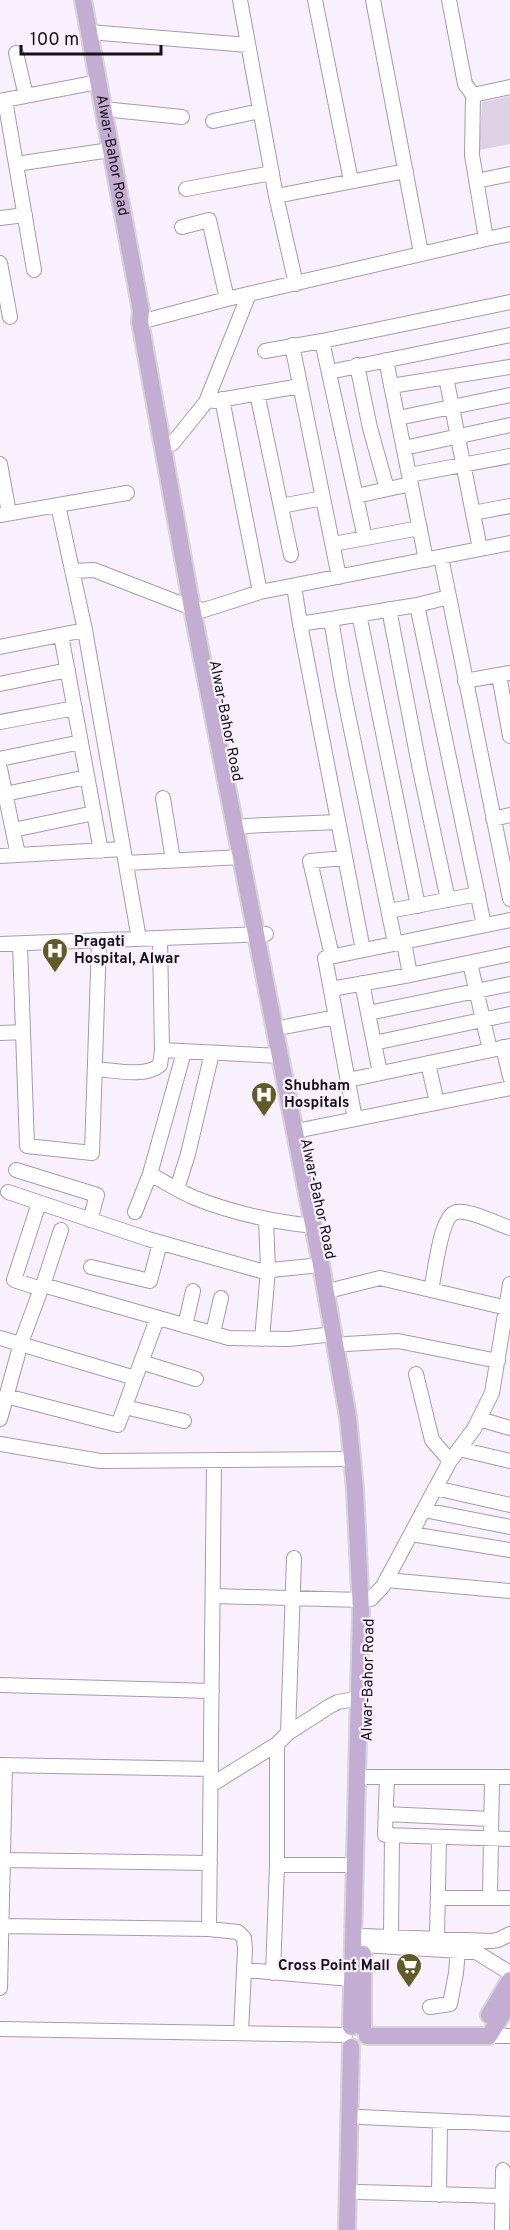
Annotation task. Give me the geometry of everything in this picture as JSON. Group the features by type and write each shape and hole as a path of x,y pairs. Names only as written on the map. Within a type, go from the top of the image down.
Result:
{"main road":[{"name":"Alwar-Bahor Road","path":"83,0 198,609 245,826 281,1056 336,1290 366,1600 360,1698 363,1940 356,2037"},
{"name":"Alwar-Bahor Road","path":"142,318 172,444 241,857 284,1027 314,1226 340,1339 364,1477 366,1600 362,1777 355,1865 351,1979 356,2037"},
{"path":"482,2036 510,1980"},
{"path":"482,2036 510,2002"},
{"path":"356,2037 482,2036"},
{"path":"356,2037 360,2117 357,2230"},
{"path":"347,2230 356,2037"}],"street":[{"path":"240,0 276,196 296,284"},
{"path":"315,0 351,181"},
{"path":"373,0 421,252"},
{"path":"449,0 465,84 473,94 472,155 486,239"},
{"path":"89,32 248,45"},
{"path":"16,53 26,96"},
{"path":"34,270 3,101 98,82"},
{"path":"473,94 510,87"},
{"path":"103,109 182,117"},
{"path":"213,121 260,111"},
{"path":"16,164 110,150"},
{"path":"276,196 406,171"},
{"path":"186,189 272,173"},
{"path":"476,181 510,174"},
{"path":"0,218 25,215"},
{"path":"182,227 209,220 227,299"},
{"path":"142,318 296,284 421,252 510,234"},
{"path":"0,263 10,317"},
{"path":"172,444 206,402 249,294"},
{"path":"265,351 510,302"},
{"path":"329,372 510,335"},
{"path":"322,341 365,538"},
{"path":"292,345 339,577"},
{"path":"386,360 426,560"},
{"path":"357,365 370,428 387,489"},
{"path":"391,386 510,368"},
{"path":"446,377 480,549"},
{"path":"206,402 300,386"},
{"path":"257,393 291,555"},
{"path":"398,418 510,395"},
{"path":"222,399 260,592"},
{"path":"404,448 510,425"},
{"path":"356,496 387,489 463,465 510,456"},
{"path":"0,464 5,514 128,493"},
{"path":"281,506 323,498"},
{"path":"58,505 85,630 139,939"},
{"path":"473,513 510,506"},
{"path":"333,544 420,528"},
{"path":"73,572 94,570 198,609 260,592 510,543"},
{"path":"441,556 510,899"},
{"path":"294,586 363,950"},
{"path":"300,624 417,605 449,597"},
{"path":"417,605 484,925"},
{"path":"389,609 448,900"},
{"path":"358,614 418,906"},
{"path":"331,619 342,685 389,911 410,975"},
{"path":"0,647 85,630"},
{"path":"61,635 101,851"},
{"path":"0,684 68,670"},
{"path":"465,681 504,674 510,736"},
{"path":"0,722 75,708"},
{"path":"0,759 81,742"},
{"path":"0,769 18,855"},
{"path":"5,794 87,777"},
{"path":"163,798 173,860"},
{"path":"13,830 94,813"},
{"path":"493,819 510,815"},
{"path":"245,826 338,822"},
{"path":"0,856 101,851 124,856 173,860 241,857"},
{"path":"332,956 310,861 345,858"},
{"path":"389,911 478,894"},
{"path":"356,1119 325,958 510,920"},
{"path":"0,944 261,935"},
{"path":"95,1069 146,1072 160,1065 162,1050 160,939"},
{"path":"20,944 27,1146 92,1153 99,941"},
{"path":"331,989 510,954"},
{"path":"470,963 484,1020 501,1048 510,1077"},
{"path":"362,984 380,1073"},
{"path":"368,1013 510,984"},
{"path":"374,1043 510,1014"},
{"path":"284,1027 336,1017"},
{"path":"0,1033 23,1032"},
{"path":"348,1080 501,1048"},
{"path":"162,1050 281,1056"},
{"path":"135,1212 150,1174 184,1052"},
{"path":"177,1189 188,1154 212,1053"},
{"path":"428,1063 437,1102"},
{"path":"299,1130 510,1088"},
{"path":"15,1170 97,1195 90,1220"},
{"path":"150,1174 193,1198 223,1208 266,1219 314,1226"},
{"path":"8,1192 160,1242 261,1271 321,1264"},
{"path":"39,1203 14,1280 229,1338 398,1341 503,1358"},
{"path":"432,1290 444,1226 450,1216 457,1212 466,1213 510,1228"},
{"path":"262,1339 268,1270 266,1219"},
{"path":"0,1419 21,1343 61,1230"},
{"path":"91,1267 150,1281 160,1242"},
{"path":"336,1290 380,1278 508,1305"},
{"path":"213,1596 366,1600 386,1580 450,1461 479,1419 492,1393 503,1358 510,1284"},
{"path":"185,1326 193,1291"},
{"path":"213,1333 221,1298"},
{"path":"6,1396 118,1425 157,1318"},
{"path":"0,1338 135,1378"},
{"path":"141,1362 196,1379"},
{"path":"416,1374 432,1440 450,1461"},
{"path":"125,1407 184,1421"},
{"path":"479,1419 510,1428"},
{"path":"0,1444 100,1461 352,1459"},
{"path":"459,1449 510,1461"},
{"path":"209,1929 214,1461"},
{"path":"435,1488 510,1505"},
{"path":"424,1510 510,1527"},
{"path":"411,1534 510,1550"},
{"path":"288,1733 294,1558"},
{"path":"386,1580 510,1591"},
{"path":"0,1685 212,1691"},
{"path":"211,1785 338,1702 360,1698"},
{"path":"273,1973 277,1865 277,1744"},
{"path":"0,1988 4,1860 3,1765 211,1769"},
{"path":"362,1777 510,1777"},
{"path":"387,1777 385,1835 510,1839"},
{"path":"490,1897 492,1777"},
{"path":"386,1814 491,1819"},
{"path":"391,1936 392,1835"},
{"path":"437,1938 439,1837"},
{"path":"4,1860 210,1863"},
{"path":"277,1865 355,1865"},
{"path":"438,1898 510,1898"},
{"path":"1,1926 209,1929 238,1932 244,1938 245,1970 241,2033"},
{"path":"363,1940 391,1936 491,1941 510,1934"},
{"path":"363,1940 476,1952 510,1973"},
{"path":"430,2007 450,2004 458,1950"},
{"path":"245,1970 351,1979"},
{"path":"0,2029 356,2037"},
{"path":"482,2036 510,2037"},
{"path":"360,2117 510,2124"},
{"path":"439,2195 440,2122"},
{"path":"502,2230 503,2170"},
{"path":"358,2192 502,2196"}],"shaded area":[{"path":"510,96 510,144 479,150 482,102"}],"place":[{"name":"Pragati Hospital, Alwar","path":"55,974"},
{"name":"Shubham Hospitals","path":"264,1118"},
{"name":"Cross Point Mall","path":"409,1989"}]}
